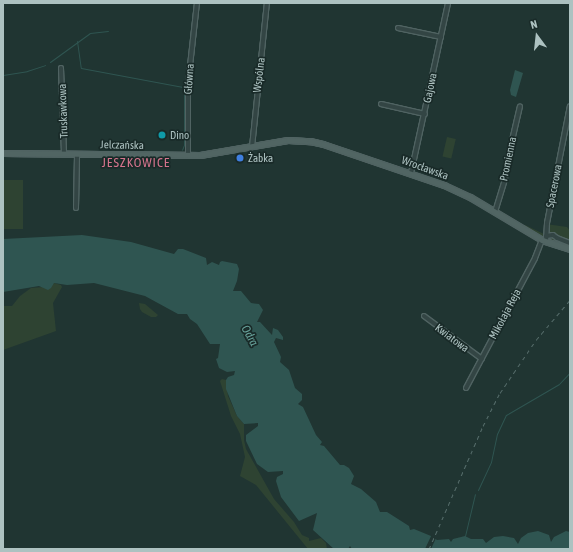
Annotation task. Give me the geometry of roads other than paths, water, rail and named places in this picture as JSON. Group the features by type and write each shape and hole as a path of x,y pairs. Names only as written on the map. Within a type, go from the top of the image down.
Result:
{"main road":[{"name":"Wrocławska","path":"263,144 288,140 323,144 444,185 545,239 570,249"},
{"name":"Jelczańska","path":"3,154 188,155 223,152 263,144"}],"street":[{"name":"Główna","path":"188,155 188,84 197,3"},
{"name":"Wspólna","path":"252,147 267,3"},
{"name":"Gajowa","path":"411,174 448,3"},
{"path":"398,28 441,38"},
{"name":"Truskawkowa","path":"61,68 64,154"},
{"path":"381,104 425,114"},
{"name":"Promienna","path":"495,212 505,179 507,162 520,106"},
{"name":"Spacerowa","path":"545,239 570,106"},
{"path":"76,208 77,154"},
{"path":"545,239 553,235 556,238 570,243"},
{"name":"Mikołaja Reja","path":"466,388 545,239"},
{"name":"Kwiatowa","path":"424,316 482,359"}],"water":[{"path":"515,70 523,73 516,97 511,95 510,90"},
{"name":"Odra","path":"82,235 131,242 174,254 178,249 183,249 206,258 207,265 212,262 219,265 222,261 237,264 239,269 237,281 233,291 241,291 251,303 259,304 263,310 257,322 260,322 272,335 273,328 278,330 283,337 283,340 276,338 274,342 281,357 280,362 289,370 295,388 302,394 302,400 298,404 303,407 316,435 322,442 320,445 324,446 340,465 344,465 349,468 354,476 351,484 361,489 376,502 380,512 387,512 409,526 410,530 414,529 437,540 449,539 451,542 453,539 465,536 471,539 483,539 486,543 494,537 503,536 514,538 518,544 521,538 528,533 538,531 549,535 551,542 554,537 566,531 570,532 570,549 352,549 350,546 348,549 334,549 313,530 317,513 299,521 281,497 276,481 277,477 283,474 283,471 268,472 257,464 246,441 246,435 258,426 258,423 244,424 237,416 226,389 226,380 228,377 234,375 235,371 227,372 219,368 216,359 218,358 220,344 210,344 197,324 190,319 187,314 178,314 145,296 94,283 67,285 54,283 48,290 39,286 3,292 3,239"}],"waterway":[{"path":"50,62 90,33 108,31"},
{"path":"77,41 81,68 184,87 184,145 182,150"},
{"path":"3,75 27,71 45,65"},
{"path":"478,490 491,462 497,434 506,415 559,384 570,372"},
{"path":"465,536 475,494"}],"railway":[{"path":"429,549 483,426 500,393 536,340 570,300"}],"place":[{"name":"Dino","path":"162,135"},
{"name":"Żabka","path":"240,158"}],"district":[{"name":"JESZKOWICE","path":"136,163"}]}
